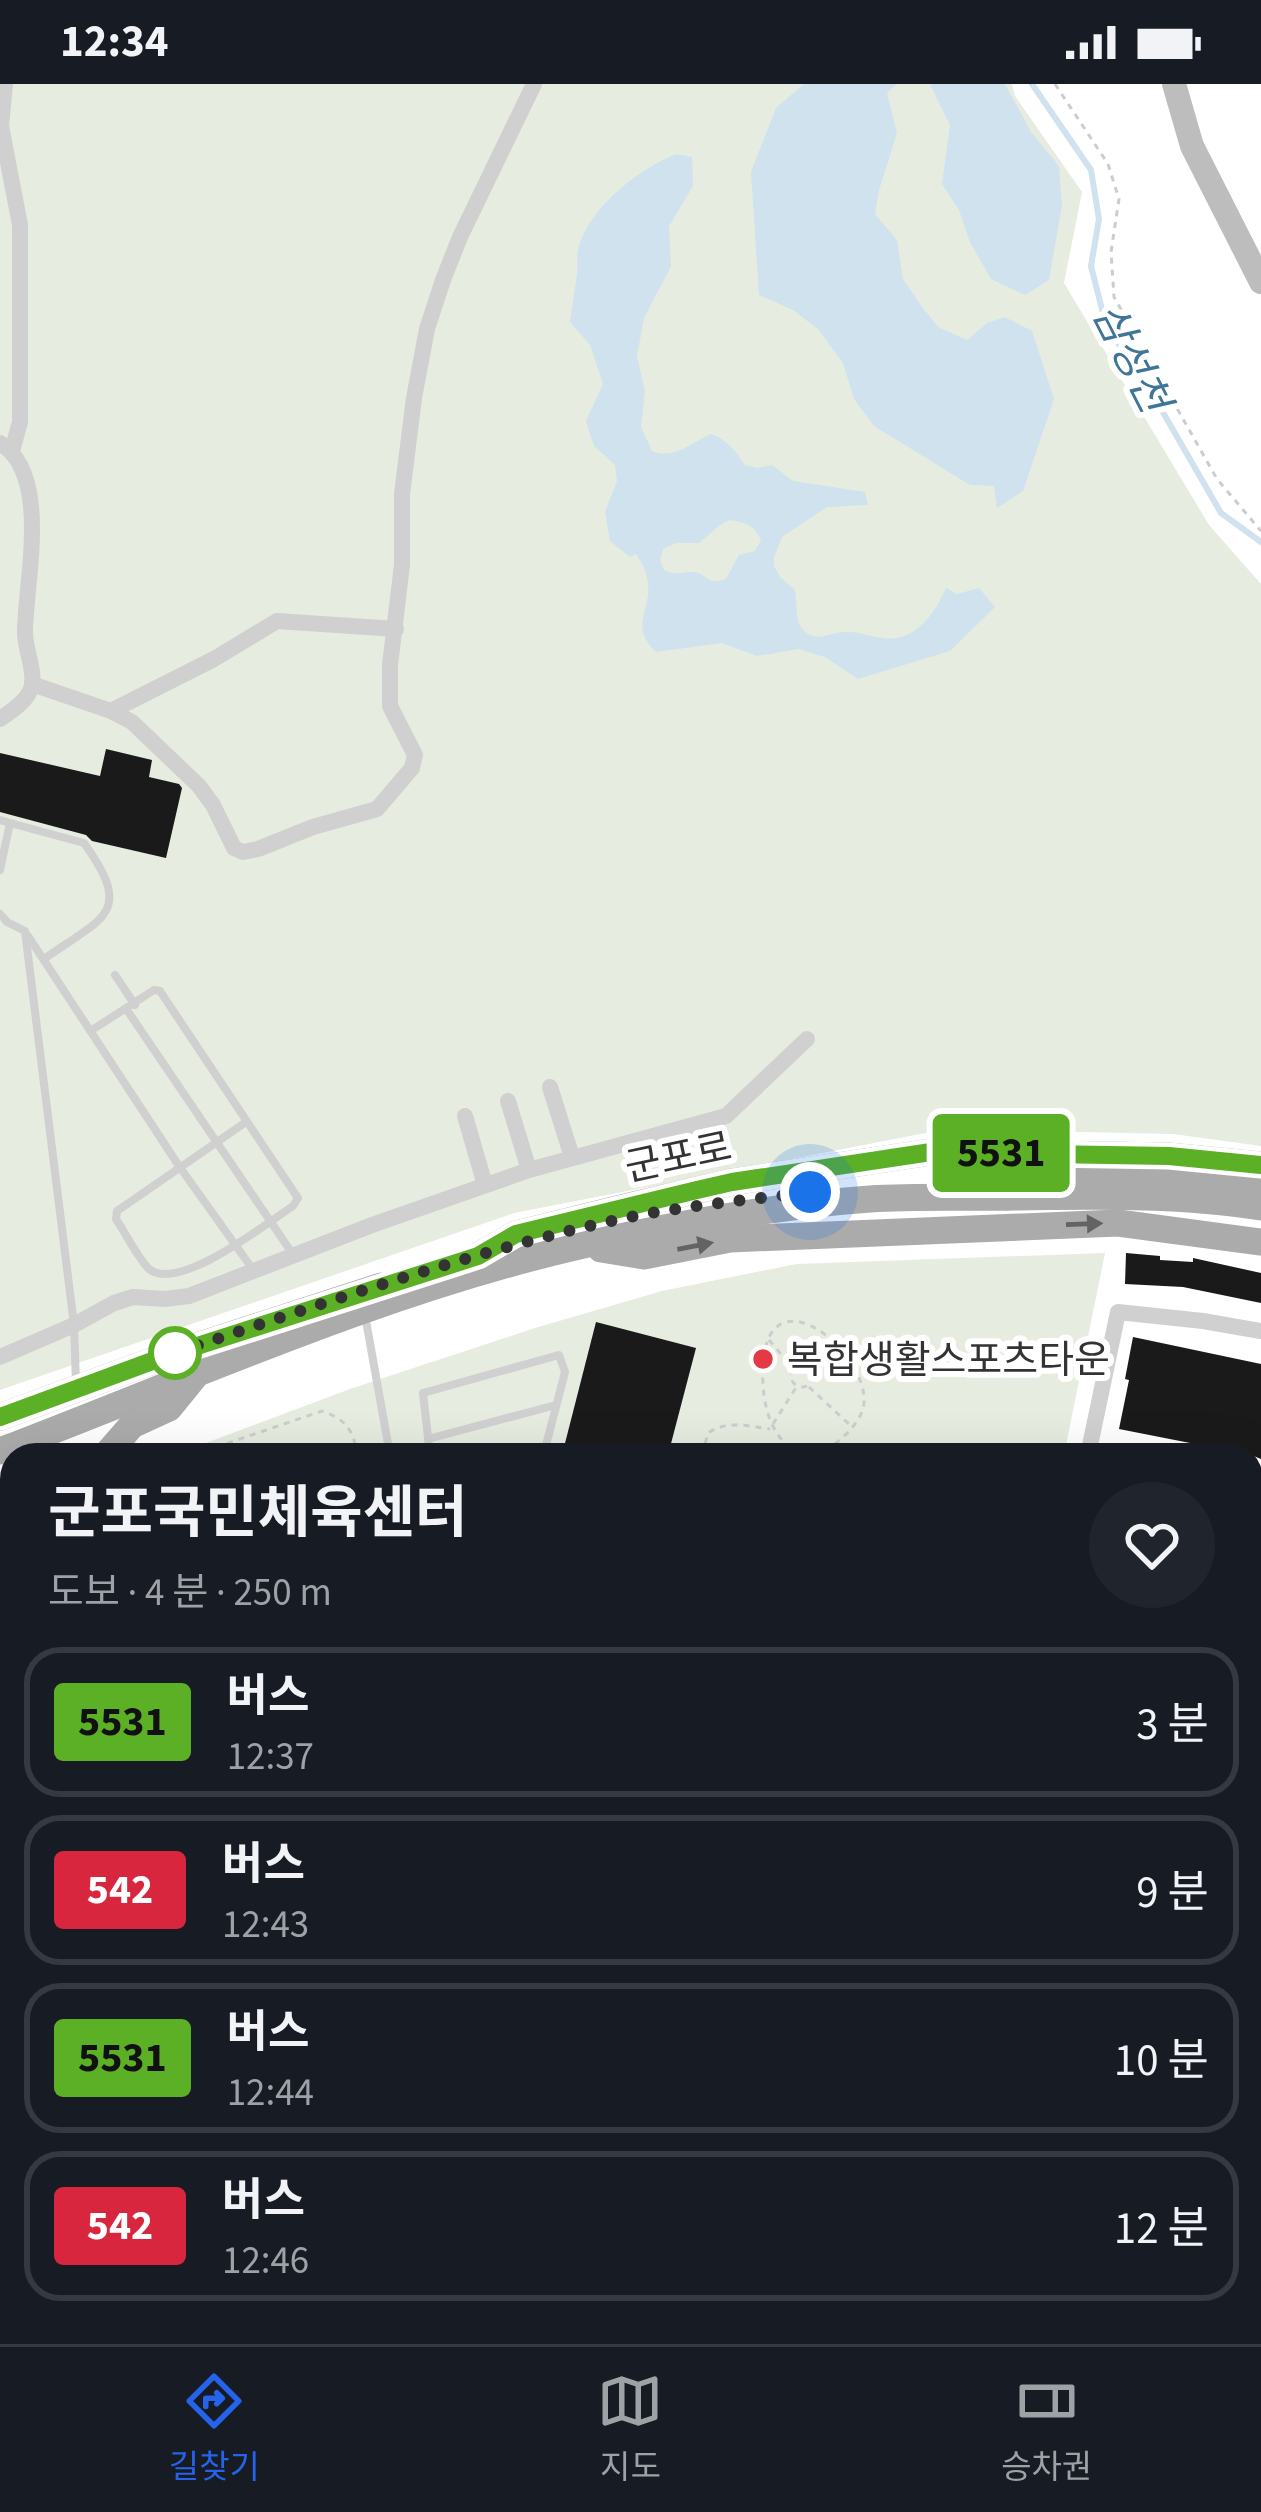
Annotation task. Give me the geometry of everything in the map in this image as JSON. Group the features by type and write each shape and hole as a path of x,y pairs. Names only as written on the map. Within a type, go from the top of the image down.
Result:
{"main road":[{"path":"1174,84 1192,146 1261,282"},
{"name":"군포로","path":"478,1256 516,1234 649,1201 732,1182 931,1152 1169,1156 1261,1166"},
{"name":"군포로","path":"13,1412 310,1308 478,1256 622,1219 882,1183 1023,1177 1261,1184"},
{"name":"군포로","path":"42,1443 79,1420 365,1310 580,1246 738,1214 870,1199 1112,1196 1261,1207"},
{"name":"군포로","path":"580,1246 644,1256 730,1239 1118,1223 1261,1242"},
{"path":"224,1364 223,1354 297,1324 310,1308"},
{"path":"116,1443 132,1425 169,1408 196,1373"}],"street":[{"path":"0,718 25,699 32,684 24,635 32,510 27,479 6,447 20,422 21,406 20,225 1,126 5,84"},
{"path":"32,684 132,722 200,785 234,848 243,852 377,809 412,768 415,754 390,706 390,665 414,398 427,329 460,237 534,84"},
{"path":"111,711 277,621 396,629"},
{"path":"0,1357 114,1303 133,1297 179,1298 529,1170 726,1116 807,1039"},
{"path":"550,1088 572,1157"},
{"path":"508,1101 529,1170"},
{"path":"465,1115 485,1185"},
{"path":"1090,1443 1118,1312 1261,1331"},
{"path":"13,1412 35,1443"}],"lane":[{"path":"0,870 5,821 84,843 110,883 110,904 104,917 44,959"},
{"path":"0,914 25,931 179,1166 255,1272"},
{"path":"25,931 74,1324 79,1420"},
{"path":"115,975 217,1145 295,1257"},
{"path":"92,1030 154,990 160,992 298,1198 293,1206 196,1268 160,1274 149,1269 116,1219 117,1211 246,1122"},
{"path":"365,1310 388,1443"},
{"path":"428,1443 423,1394 559,1354 565,1372 546,1443"},
{"path":"428,1439 556,1405"}],"path":[{"path":"1055,84 1108,164 1119,199 1111,252 1114,297 1217,479 1261,531"},
{"path":"785,1443 772,1427 764,1385 769,1340 779,1324 795,1321 812,1325 835,1344 855,1371 863,1392 862,1412 836,1443"},
{"path":"769,1340 794,1369"},
{"path":"810,1369 835,1344"},
{"path":"794,1369 810,1369 813,1377 807,1385"},
{"path":"794,1369 797,1385"},
{"path":"797,1385 807,1385 852,1426"},
{"path":"772,1427 797,1385"},
{"path":"228,1443 322,1411 341,1418 355,1443"},
{"path":"705,1443 707,1433 718,1426 772,1427"}],"shaded area":[{"path":"0,84 1012,84 1015,96 1082,192 1064,283 1209,525 1261,584 1261,1146 1173,1134 946,1129 514,1213 0,1390"},
{"name":"복합생활스포츠타운","path":"1105,1253 1066,1443 206,1443 535,1328 662,1291 797,1264"}],"water":[{"path":"804,84 897,84 887,93 897,133 875,214 897,240 903,279 938,327 967,340 987,323 1005,317 1032,331 1054,399 1023,491 997,508 994,486 970,485 874,426 854,399 843,363 818,329 793,310 759,295 751,172 776,108"},
{"path":"930,84 1005,84 1031,132 1059,166 1062,205 1049,280 1025,295 991,279 942,184 950,125"},
{"path":"676,154 692,157 693,186 669,226 671,266 644,318 637,356 645,391 641,427 652,451 675,452 711,434 727,443 745,465 772,465 793,481 865,492 868,505 827,507 782,537 774,566 795,590 800,625 817,637 840,632 904,636 922,625 946,588 957,594 979,588 995,607 950,651 858,679 825,657 799,649 757,656 722,643 656,652 648,643 642,627 647,575 636,554 630,557 610,541 605,512 617,481 615,465 594,446 586,421 603,384 590,345 570,322 578,248 586,230 618,190","holes":["730,520 753,528 761,541 755,551 739,555 726,579 714,581 696,573 664,570 663,549 676,543 699,543"]}],"building":[{"path":"106,749 152,760 149,777 182,788 166,858 0,812 0,753 100,776"},
{"path":"1126,1253 1160,1256 1160,1260 1193,1262 1193,1258 1261,1273 1261,1303 1183,1287 1125,1284"},
{"path":"596,1322 696,1348 671,1443 565,1443"},
{"path":"1133,1337 1261,1364 1261,1443 1190,1443 1119,1429 1129,1380 1125,1379"}],"waterway":[{"name":"삼성천","path":"1032,84 1091,170 1099,219 1091,266 1106,325 1221,513 1261,542"}],"bus line":[{"name":"5531","path":"0,1417 166,1356 478,1256 516,1234 732,1182 931,1152 1169,1156 1261,1165"}],"place":[{"name":"복합생활스포츠타운","path":"763,1359"}],"route":[{"path":"175,1353 166,1356 478,1256 586,1228 810,1192"}]}
